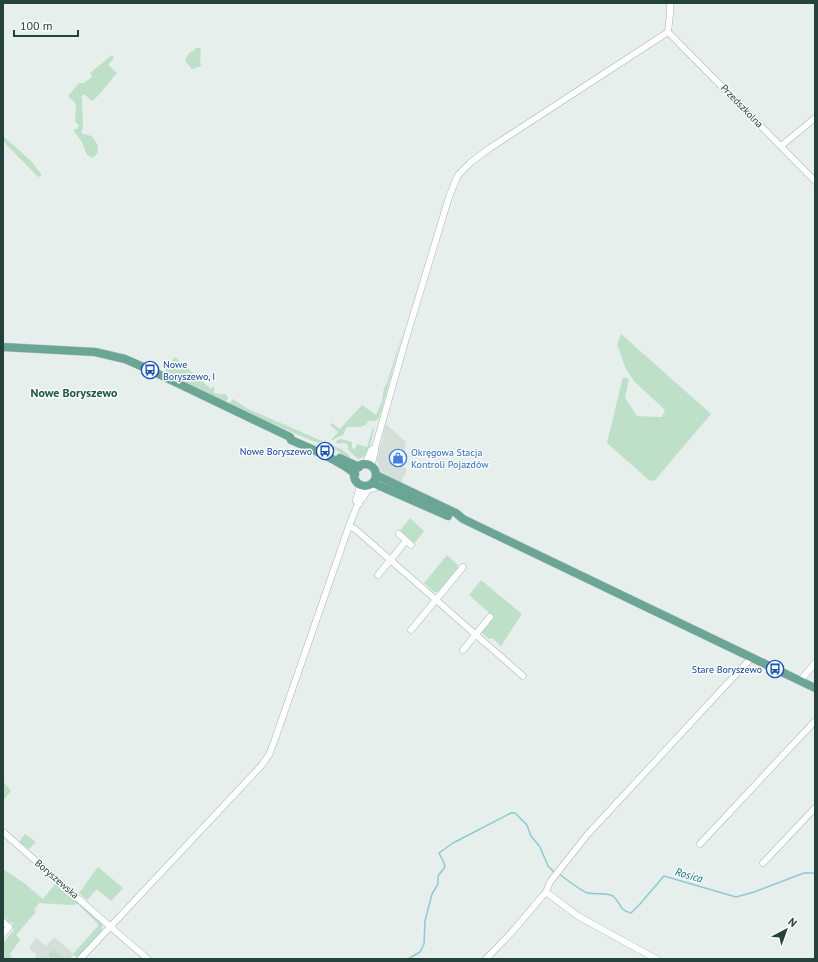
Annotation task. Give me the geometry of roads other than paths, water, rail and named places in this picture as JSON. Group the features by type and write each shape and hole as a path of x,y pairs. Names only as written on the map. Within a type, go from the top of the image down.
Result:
{"main road":[{"path":"3,347 95,352 125,359 290,437 291,440 350,470 355,474 356,481 362,485 370,485 377,481"},
{"path":"290,437 294,436 353,465 365,466 375,470 377,481"},
{"path":"355,474 365,466"},
{"path":"377,481 456,513 463,519 815,688"}],"street":[{"path":"365,466 375,451 442,218 458,176 471,162 490,148 668,32 670,3"},
{"name":"Przedszkolna","path":"668,32 815,181"},
{"path":"780,146 815,118"},
{"path":"80,959 261,766 268,756 349,526 358,505 368,490 377,481"},
{"path":"358,505 362,485"},
{"path":"349,526 355,529 391,560 523,676"},
{"path":"378,576 391,560 409,543 399,534"},
{"path":"411,630 463,567"},
{"path":"462,650 490,616"},
{"path":"486,959 511,933 546,892 550,882 587,835 752,657"},
{"path":"800,681 815,663"},
{"path":"700,844 815,720"},
{"path":"764,863 815,808"},
{"name":"Boryszewska","path":"3,832 148,959"},
{"path":"546,892 578,916 646,957 656,959"},
{"path":"3,922 8,927 3,934"}],"waterway":[{"name":"Rosica","path":"408,959 420,952 424,944 425,921 432,894 438,884 438,876 445,867 439,853 453,843 511,813 515,813 527,825 531,836 540,847 548,866 554,872"},
{"name":"Rosica","path":"559,874 585,892 613,896 624,910 631,913 664,876 736,897 754,892 804,873 815,873"}],"place":[{"name":"Nowe Boryszewo, I","path":"150,370"},
{"name":"Nowe Boryszewo","path":"325,451"},
{"name":"Okręgowa Stacja Kontroli Pojazdów","path":"398,458"},
{"name":"Stare Boryszewo","path":"775,669"}],"district":[{"name":"Nowe Boryszewo","path":"74,392"}]}
